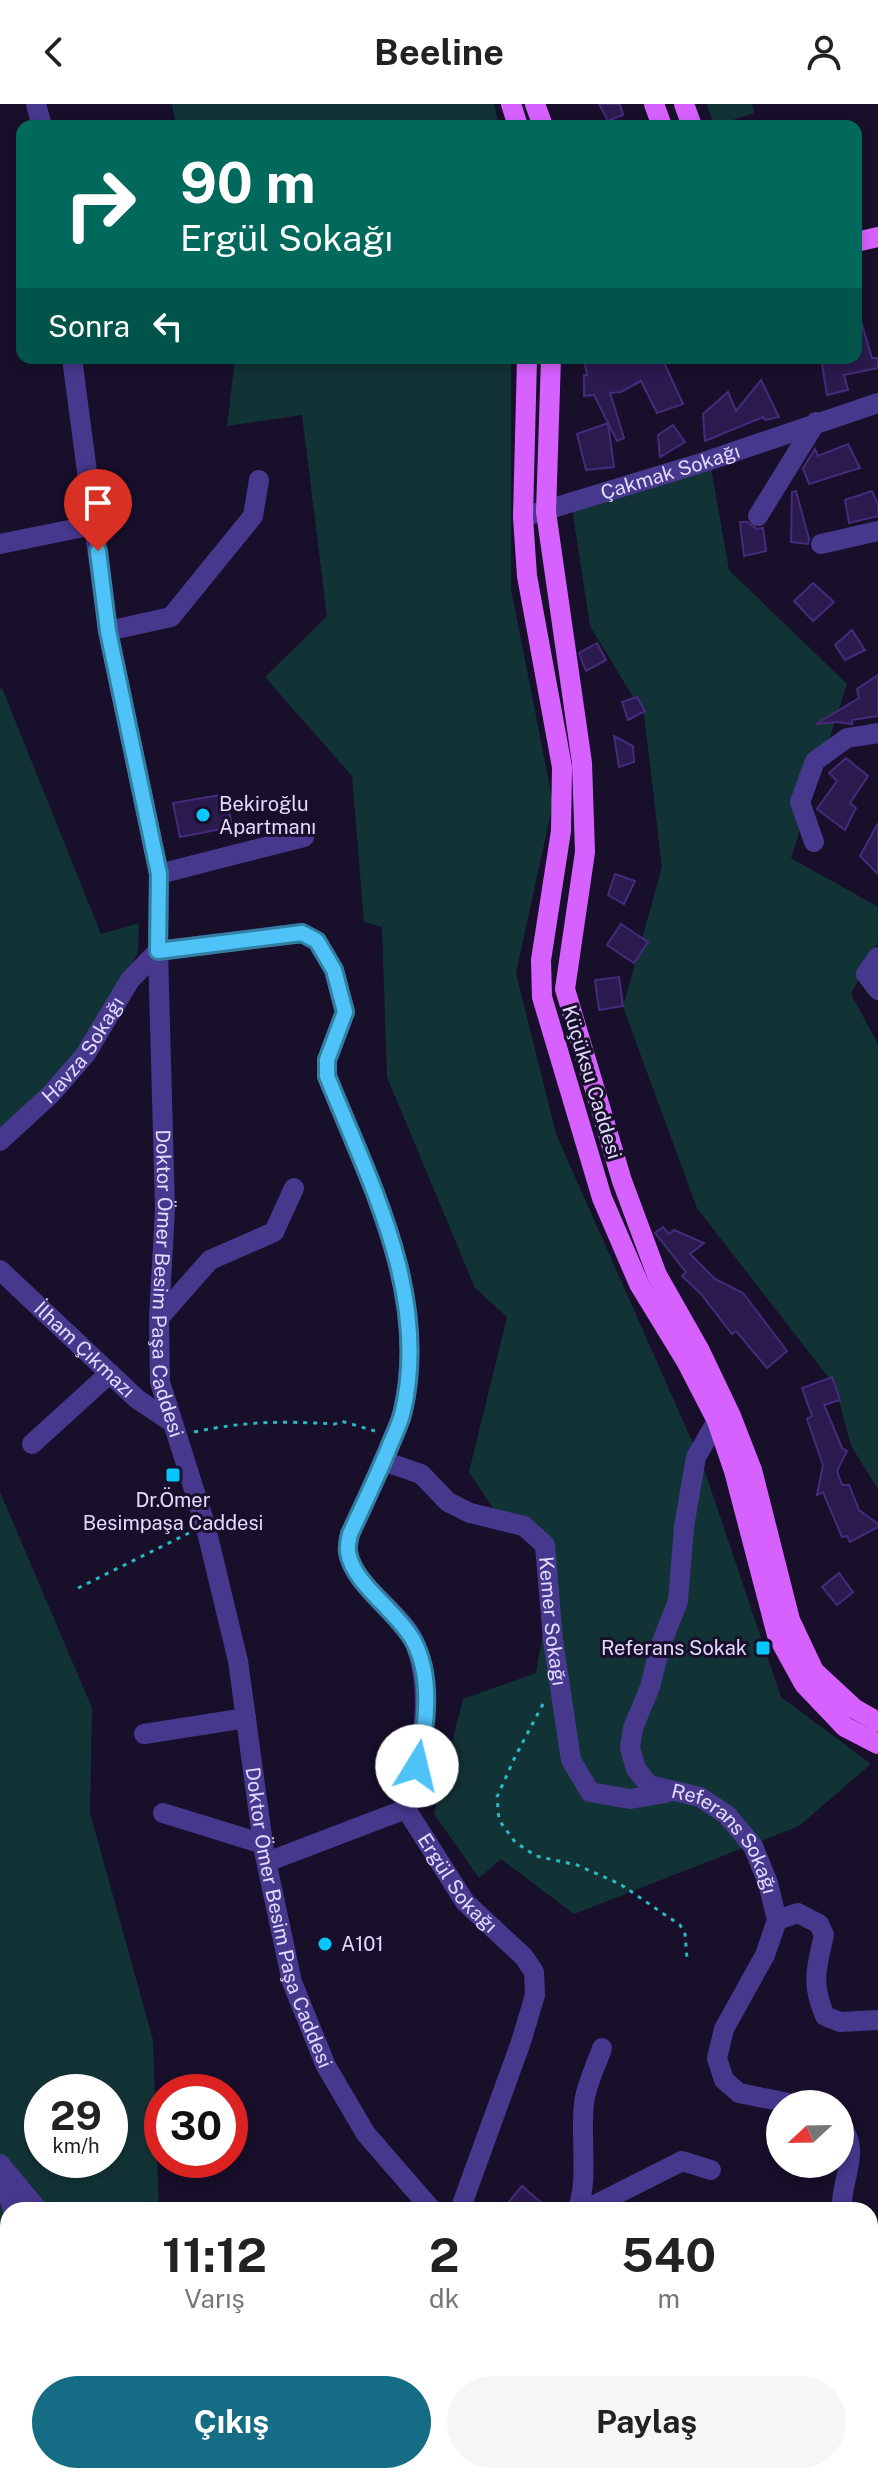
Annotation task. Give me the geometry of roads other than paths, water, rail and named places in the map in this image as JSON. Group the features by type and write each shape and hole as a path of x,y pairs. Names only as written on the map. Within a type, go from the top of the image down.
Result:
{"main road":[{"name":"Küçüksu Caddesi","path":"527,364 523,517 527,576 562,767 561,831 541,960 542,997 602,1198 639,1284 724,1419 752,1470 790,1620 814,1671 855,1709 878,1722"},
{"name":"Küçüksu Caddesi","path":"551,364 546,512 582,763 585,852 565,989 622,1181 657,1275 700,1351 724,1419 734,1471 777,1635 804,1684 845,1727 878,1744"}],"street":[{"name":"Doktor Ömer Besim Paşa Caddesi","path":"73,364 108,631 159,874 165,1209 159,1318 160,1382 205,1524 238,1661 265,1853 292,1982 326,2066 366,2134 425,2202"},
{"name":"Çakmak Sokağı","path":"523,517 701,463 878,403"},
{"path":"758,516 816,422"},
{"path":"108,631 171,617 253,516 259,480"},
{"path":"0,544 94,525"},
{"path":"821,544 878,531"},
{"path":"814,842 800,802 815,761 847,738 878,733"},
{"path":"159,874 304,837"},
{"path":"158,951 302,933 317,941 334,970 345,1012 327,1060 327,1076 376,1192 397,1258 408,1321 409,1382 402,1415 350,1534 347,1551 356,1573 400,1620 415,1642 426,1681 422,1745 406,1809 265,1853 163,1813"},
{"name":"Havza Sokağı","path":"0,1141 51,1094 85,1055 130,980 158,951"},
{"path":"878,957 866,974 878,990"},
{"path":"159,1318 210,1260 274,1232 294,1188"},
{"name":"İlham Çıkmazı","path":"0,1270 137,1399 175,1429"},
{"path":"32,1444 110,1373"},
{"name":"Referans Sokağı","path":"724,1419 696,1457 684,1527 678,1601 633,1728 630,1748 636,1769 649,1785 700,1797 727,1815 753,1846 768,1883 777,1920 765,1955 724,2029 717,2058 724,2080 739,2093 766,2098"},
{"name":"Kemer Sokağı","path":"383,1461 421,1474 448,1502 470,1513 524,1526 545,1545 553,1640 571,1760 590,1792 630,1799 674,1792"},
{"path":"144,1734 246,1718"},
{"name":"Ergül Sokağı","path":"406,1809 465,1902 524,1957 534,1972 535,1995 521,2042 463,2202"},
{"path":"777,1920 798,1913 819,1924 824,1935 816,1967 816,1993 825,2016 840,2022 878,2020"},
{"path":"581,2202 584,2196 581,2155 584,2100 602,2048"},
{"path":"601,2202 682,2161 711,2170"},
{"path":"0,2167 11,2202"},
{"path":"0,2167 31,2202"},
{"path":"841,2202 846,2178"}],"place":[{"name":"Bekiroğlu Apartmanı","path":"203,815"},
{"name":"Dr.Ömer Besimpaşa Caddesi","path":"173,1475"},
{"name":"Referans Sokak","path":"763,1648"},
{"name":"A101","path":"325,1944"}]}
